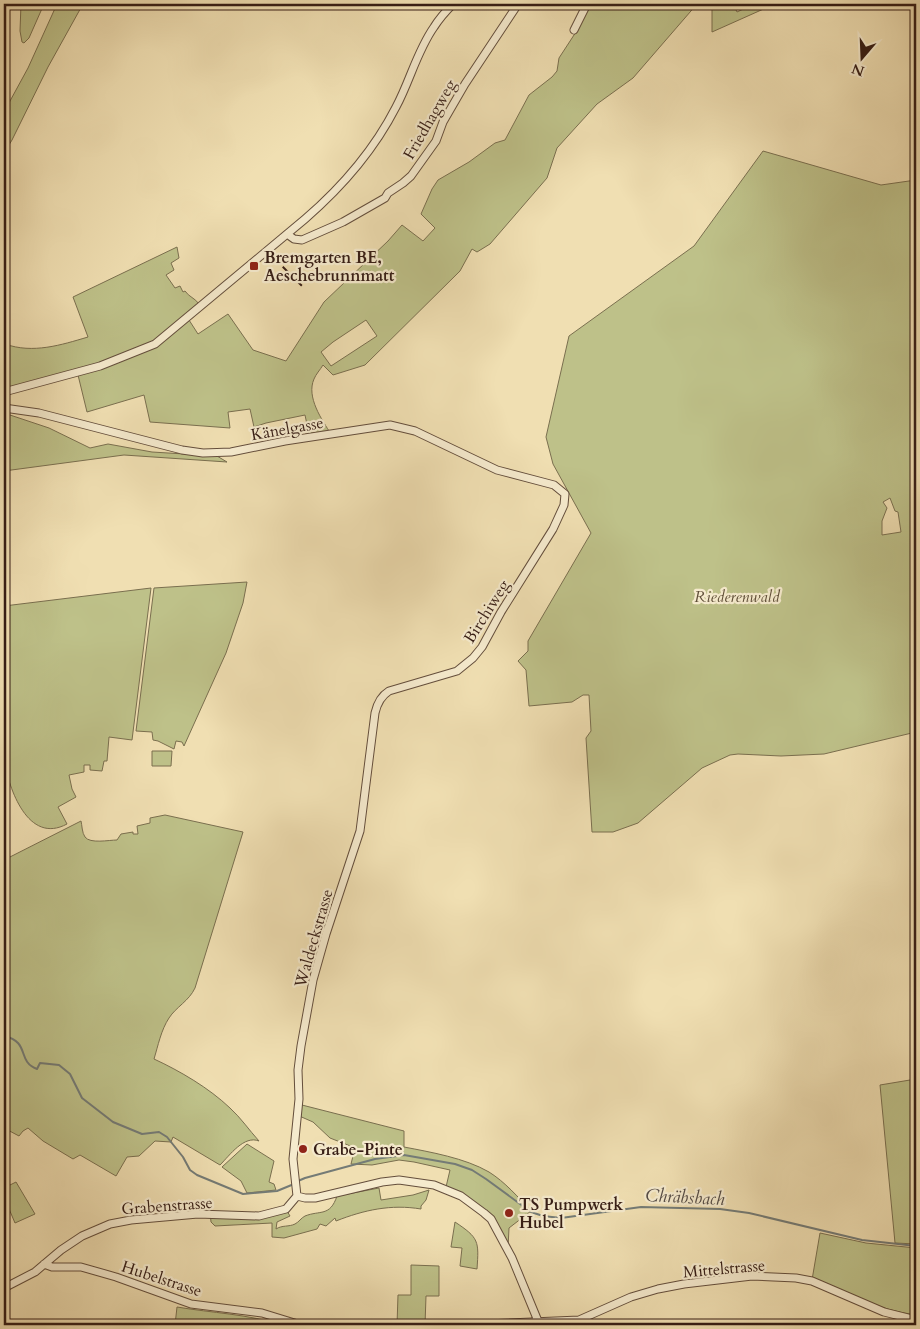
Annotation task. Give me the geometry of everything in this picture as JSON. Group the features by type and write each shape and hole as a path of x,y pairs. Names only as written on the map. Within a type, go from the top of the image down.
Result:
{"street":[{"path":"4,392 79,372 136,353 160,340 287,234 329,197 367,153 391,116 432,30 453,4"},
{"name":"Friedhagweg","path":"287,234 294,239 302,240 343,222 385,198 388,193 404,183 436,141 443,122 465,84 518,4"},
{"path":"574,30 587,4"},
{"name":"Känelgasse","path":"4,408 39,413 182,450 203,453 240,450 390,425 415,431 497,470 554,486 565,494"},
{"name":"Birchiweg","path":"386,693 401,686 456,671 468,664 482,647 501,612 553,529 564,505 565,494"},
{"name":"Waldeckstrasse","path":"297,1196 293,1159 299,1099 298,1070 308,1004 326,934 360,831 375,713 386,693"},
{"path":"297,1196 315,1198 382,1182 399,1180 434,1185 461,1196 484,1213 491,1219 512,1258 536,1322 463,1325"},
{"name":"Grabenstrasse","path":"4,1288 35,1272 61,1250 82,1236 110,1224 131,1220 198,1214 259,1216 286,1209 297,1196"},
{"name":"Hubelstrasse","path":"44,1264 52,1267 74,1266 89,1269 191,1304 262,1314 302,1325"},
{"name":"Mittelstrasse","path":"536,1322 579,1320 631,1297 658,1289 752,1276 796,1278 812,1281 884,1312 916,1320"},
{"path":"579,1320 586,1325"}],"green space":[{"path":"21,4 44,4 29,38 24,43 22,42 20,31"},
{"path":"57,4 83,4 4,153 4,112 28,68"},
{"path":"590,4 697,4 633,78 597,104 557,148 547,178 490,244 477,252 472,249 460,271 365,365 333,375 323,365 314,379 312,393 316,408 331,434 310,439 305,415 254,427 250,409 228,412 230,428 150,422 144,395 87,412 78,375 136,354 189,320 198,334 228,314 253,350 286,361 324,302 388,241 402,225 423,241 435,228 421,214 438,180 469,162 495,143 505,140 529,95 557,71 559,58 574,35","holes":["366,320 377,336 331,366 321,352"]},
{"path":"712,4 733,4 737,12 754,4 767,4 768,7 712,32"},
{"name":"Riederenwald","path":"763,151 881,185 916,180 916,732 824,754 781,756 730,755 702,768 638,823 613,832 592,832 586,738 591,731 589,695 583,695 572,702 529,706 526,670 518,661 528,651 528,641 591,533 553,464 546,437 569,336 694,246","holes":["890,498 895,511 898,512 901,532 882,535 882,521 887,508 883,502"]},
{"path":"177,247 179,258 171,263 174,270 166,275 175,288 180,286 183,292 185,291 199,304 153,342 100,363 4,389 4,342 15,347 36,348 88,337 73,297"},
{"path":"4,413 49,428 90,448 108,444 152,452 217,456 227,462 124,455 4,471"},
{"path":"247,582 243,603 226,653 184,746 182,742 176,741 174,749 153,740 152,732 136,731 154,588"},
{"path":"151,588 132,740 109,737 107,761 104,761 102,771 90,770 90,765 84,765 84,772 69,775 76,797 58,807 67,824 53,828 41,827 31,821 16,799 10,785 4,760 4,606"},
{"path":"152,751 172,751 171,766 152,766"},
{"path":"165,815 243,832 195,988 166,1023 154,1059 204,1087 222,1101 259,1141 253,1140 243,1143 220,1165 173,1137 171,1142 155,1141 139,1156 127,1157 116,1176 80,1155 73,1159 43,1141 28,1128 19,1136 4,1128 4,860 81,821 83,833 87,839 105,841 117,840 121,834 133,832 133,834 138,834 137,826 150,823 150,818"},
{"path":"916,1079 916,1244 895,1243 880,1085"},
{"path":"298,1104 404,1131 404,1147 447,1156 480,1167 500,1180 531,1211 509,1228 508,1248 495,1222 446,1187 450,1170 399,1160 372,1165 351,1164 353,1156 363,1151 330,1138 313,1122 297,1115"},
{"path":"247,1144 274,1161 269,1182 274,1184 276,1190 247,1193 241,1181 222,1167"},
{"path":"16,1182 35,1214 15,1223 4,1197 4,1188"},
{"path":"379,1188 381,1200 413,1195 429,1190 421,1209 399,1207 367,1211 336,1221 335,1218 326,1226 320,1224 317,1229 284,1238 272,1237 272,1223 215,1226 211,1222 210,1212 238,1218 287,1211 290,1216 277,1222 276,1229 295,1224 310,1214 328,1210 337,1196"},
{"path":"455,1222 469,1232 476,1241 478,1252 477,1269 460,1266 462,1248 451,1247"},
{"path":"820,1233 866,1243 916,1248 916,1315 876,1305 812,1280"},
{"path":"411,1265 439,1266 439,1296 426,1296 425,1325 397,1325 398,1295 411,1295"},
{"path":"177,1307 243,1316 282,1325 175,1325"}],"waterway":[{"name":"Chräbsbach","path":"4,1036 18,1043 31,1066 37,1069 40,1063 59,1065 70,1074 82,1098 113,1122 142,1134 159,1132 167,1137 183,1157 190,1170 197,1175 243,1194 277,1191 294,1184"},
{"name":"Chräbsbach","path":"298,1181 375,1159 404,1155 455,1164 472,1170 531,1212 543,1216 561,1218 641,1207 720,1209 749,1213 862,1240 916,1246"}],"railway":[{"path":"270,254 304,288"}],"place":[{"name":"Bremgarten BE, Aeschebrunnmatt","path":"254,266"},
{"name":"Grabe-Pinte","path":"303,1149"},
{"name":"TS Pumpwerk Hubel","path":"509,1213"}]}
